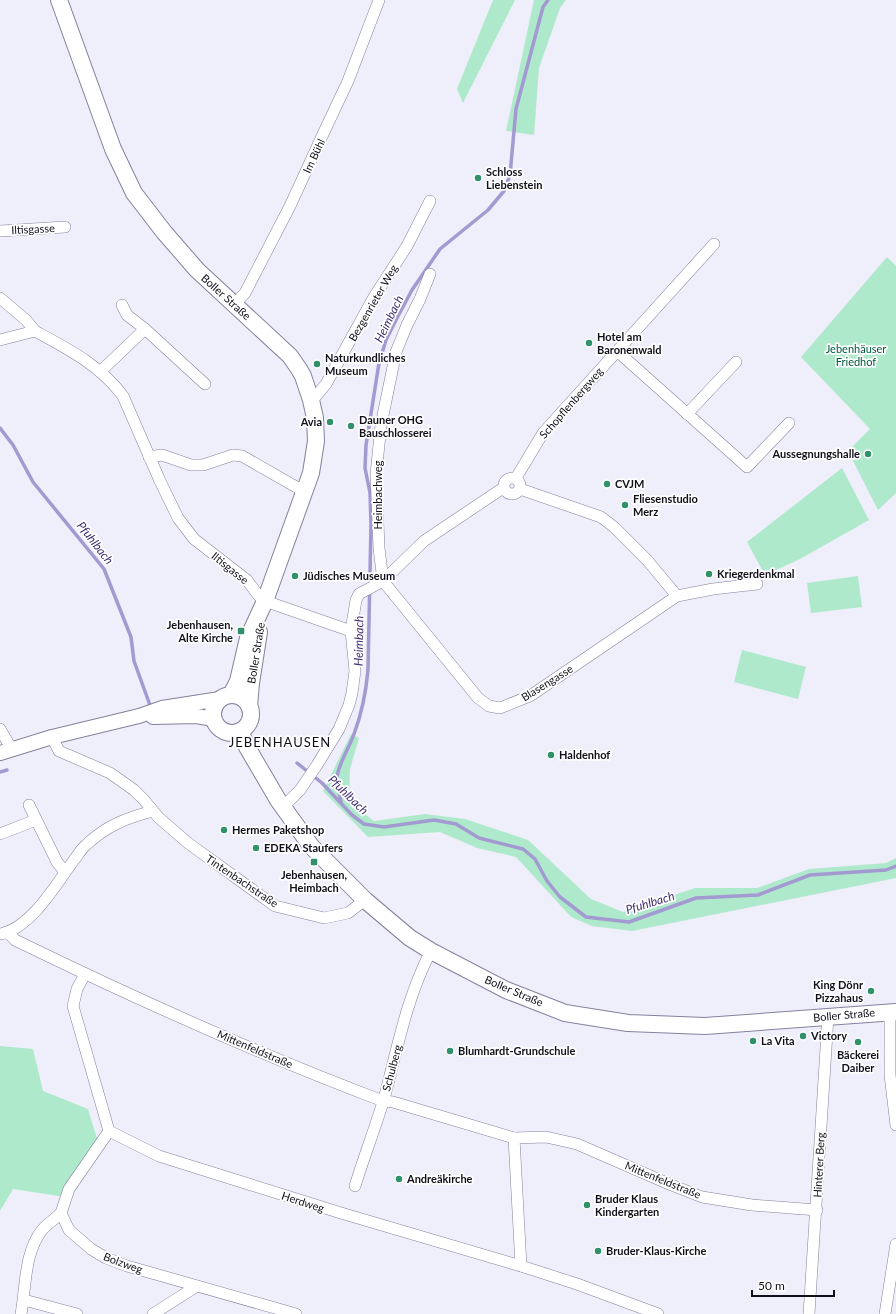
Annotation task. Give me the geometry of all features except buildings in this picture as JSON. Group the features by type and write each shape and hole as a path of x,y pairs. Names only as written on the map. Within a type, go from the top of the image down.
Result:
{"main road":[{"name":"Boller Straße","path":"59,0 113,149 134,193 164,232 197,270 290,356 303,376 311,400 315,418 316,440 311,473 265,601 248,638 238,682 225,697"},
{"name":"Boller Straße","path":"249,706 251,683 265,601"},
{"path":"225,697 242,698 249,706 251,712 248,723 240,730 228,732 222,730 215,723 214,708 225,697"},
{"name":"Boller Straße","path":"240,730 247,747 283,807 311,846 365,900 410,938 430,951 514,992 565,1012 628,1023 705,1026 893,1012"}],"street":[{"name":"Im Bühl","path":"234,304 244,293 290,206 348,81 379,0"},
{"name":"Bezgenrieter Weg","path":"311,400 326,384 374,297 407,246 430,202"},
{"name":"Iltisgasse","path":"0,231 65,227"},
{"name":"Schopflenbergweg","path":"382,582 424,541 504,488 504,483 508,478 513,477 518,483 543,433 714,244"},
{"name":"Heimbachweg","path":"382,582 376,474 381,425 396,352 430,274"},
{"name":"Iltisgasse","path":"0,298 21,316 35,331 73,352 101,371 116,387 123,396 160,481 178,518 194,540 247,580 258,595 265,601 351,630"},
{"path":"122,305 128,315 205,384"},
{"path":"101,371 145,329"},
{"path":"0,340 35,331"},
{"path":"617,351 747,467 789,423"},
{"path":"687,414 736,362"},
{"path":"150,457 162,455 191,464 203,465 233,455 242,456 304,492"},
{"path":"518,483 601,517 614,527 647,560 677,596 713,589 757,584"},
{"path":"283,807 300,790 339,729 349,705 355,671 351,630 356,600 359,594 382,582"},
{"name":"Blasengasse","path":"382,582 478,698 489,706 500,708 530,696 677,596"},
{"path":"0,729 6,751 52,737 138,716 162,708 225,697"},
{"path":"138,716 196,716 214,719"},
{"name":"Tintenbachstraße","path":"52,737 58,751 110,773 134,790 152,811 188,843 275,906 324,918 348,913 365,900"},
{"path":"29,805 57,862 65,872"},
{"path":"4,933 21,924 39,907 84,846 116,823 152,811"},
{"path":"0,834 36,820"},
{"name":"Mittenfeldstraße","path":"4,933 15,940 129,995 327,1080 383,1101 393,1102 514,1138 546,1137 577,1144 668,1184 702,1197 752,1205 817,1210"},
{"name":"Schulberg","path":"355,1186 383,1101 402,1029 421,970 430,951"},
{"path":"21,1314 28,1264 34,1244 42,1230 61,1213 69,1189 109,1131 73,1006 77,989 85,974"},
{"path":"893,1012 890,1075 896,1125"},
{"name":"Hinterer Berg","path":"809,1314 817,1210 828,1017"},
{"name":"Herdweg","path":"109,1131 159,1156 341,1213 521,1266 577,1284 658,1314"},
{"path":"514,1138 521,1266"},
{"name":"Bolzweg","path":"61,1213 69,1230 90,1249 106,1258 127,1266 296,1314"},
{"path":"885,1314 896,1244"},
{"path":"153,1314 197,1286"},
{"path":"24,1300 77,1314"}],"green space":[{"path":"493,0 515,0 463,103 457,89"},
{"path":"534,0 566,0 560,8 539,68 534,135 506,131"},
{"name":"Jebenhäuser Friedhof","path":"887,257 896,266 896,493 878,510 848,451 870,429 801,357"},
{"path":"842,468 869,520 800,559 765,575 747,542"},
{"path":"858,576 862,607 811,613 807,583"},
{"path":"742,650 806,667 798,699 734,682"},
{"path":"351,734 359,738 350,769 349,802 374,821 425,814 465,819 528,840 591,899 623,912 695,888 757,888 809,869 886,863 896,858 896,878 632,931 592,926 571,917 516,857 477,848 440,832 368,837 323,791"},
{"path":"0,1046 33,1049 43,1091 88,1109 99,1145 65,1197 13,1189 0,1211"}],"waterway":[{"name":"Heimbach","path":"341,802 337,780 338,772 359,718 365,694 368,670 371,524 370,493 365,468 366,445 379,363 386,340 397,318 412,290 440,249 488,210 504,191 510,175 516,109 543,7 548,0"},
{"name":"Pfuhlbach","path":"0,428 13,445 33,482 104,569 131,637 134,661 151,708"},
{"name":"Pfuhlbach","path":"297,763 322,783 352,815 364,824 384,827 434,820 456,824 479,838 523,849 535,859 547,881 560,897 586,917 629,922 696,898 758,895 810,875 886,870 896,866"},
{"path":"0,772 7,770"}],"place":[{"name":"Schloss Liebenstein","path":"478,178"},
{"name":"Hotel am Baronenwald","path":"589,343"},
{"name":"Naturkundliches Museum","path":"317,364"},
{"name":"Avia","path":"330,422"},
{"name":"Dauner OHG Bauschlosserei","path":"351,426"},
{"name":"Aussegnungshalle","path":"868,454"},
{"name":"CVJM","path":"607,484"},
{"name":"Fliesenstudio Merz","path":"625,505"},
{"name":"Kriegerdenkmal","path":"709,574"},
{"name":"Jüdisches Museum","path":"295,576"},
{"name":"Jebenhausen, Alte Kirche","path":"241,631"},
{"name":"Haldenhof","path":"551,755"},
{"name":"Hermes Paketshop","path":"224,830"},
{"name":"EDEKA Staufers","path":"256,848"},
{"name":"Jebenhausen, Heimbach","path":"314,862"},
{"name":"King Dönr Pizzahaus","path":"871,991"},
{"name":"Victory","path":"803,1036"},
{"name":"La Vita","path":"753,1041"},
{"name":"Bäckerei Daiber","path":"858,1042"},
{"name":"Blumhardt-Grundschule","path":"450,1051"},
{"name":"Andreäkirche","path":"399,1179"},
{"name":"Bruder Klaus Kindergarten","path":"587,1205"},
{"name":"Bruder-Klaus-Kirche","path":"598,1251"}],"district":[{"name":"JEBENHAUSEN","path":"280,742"}]}
